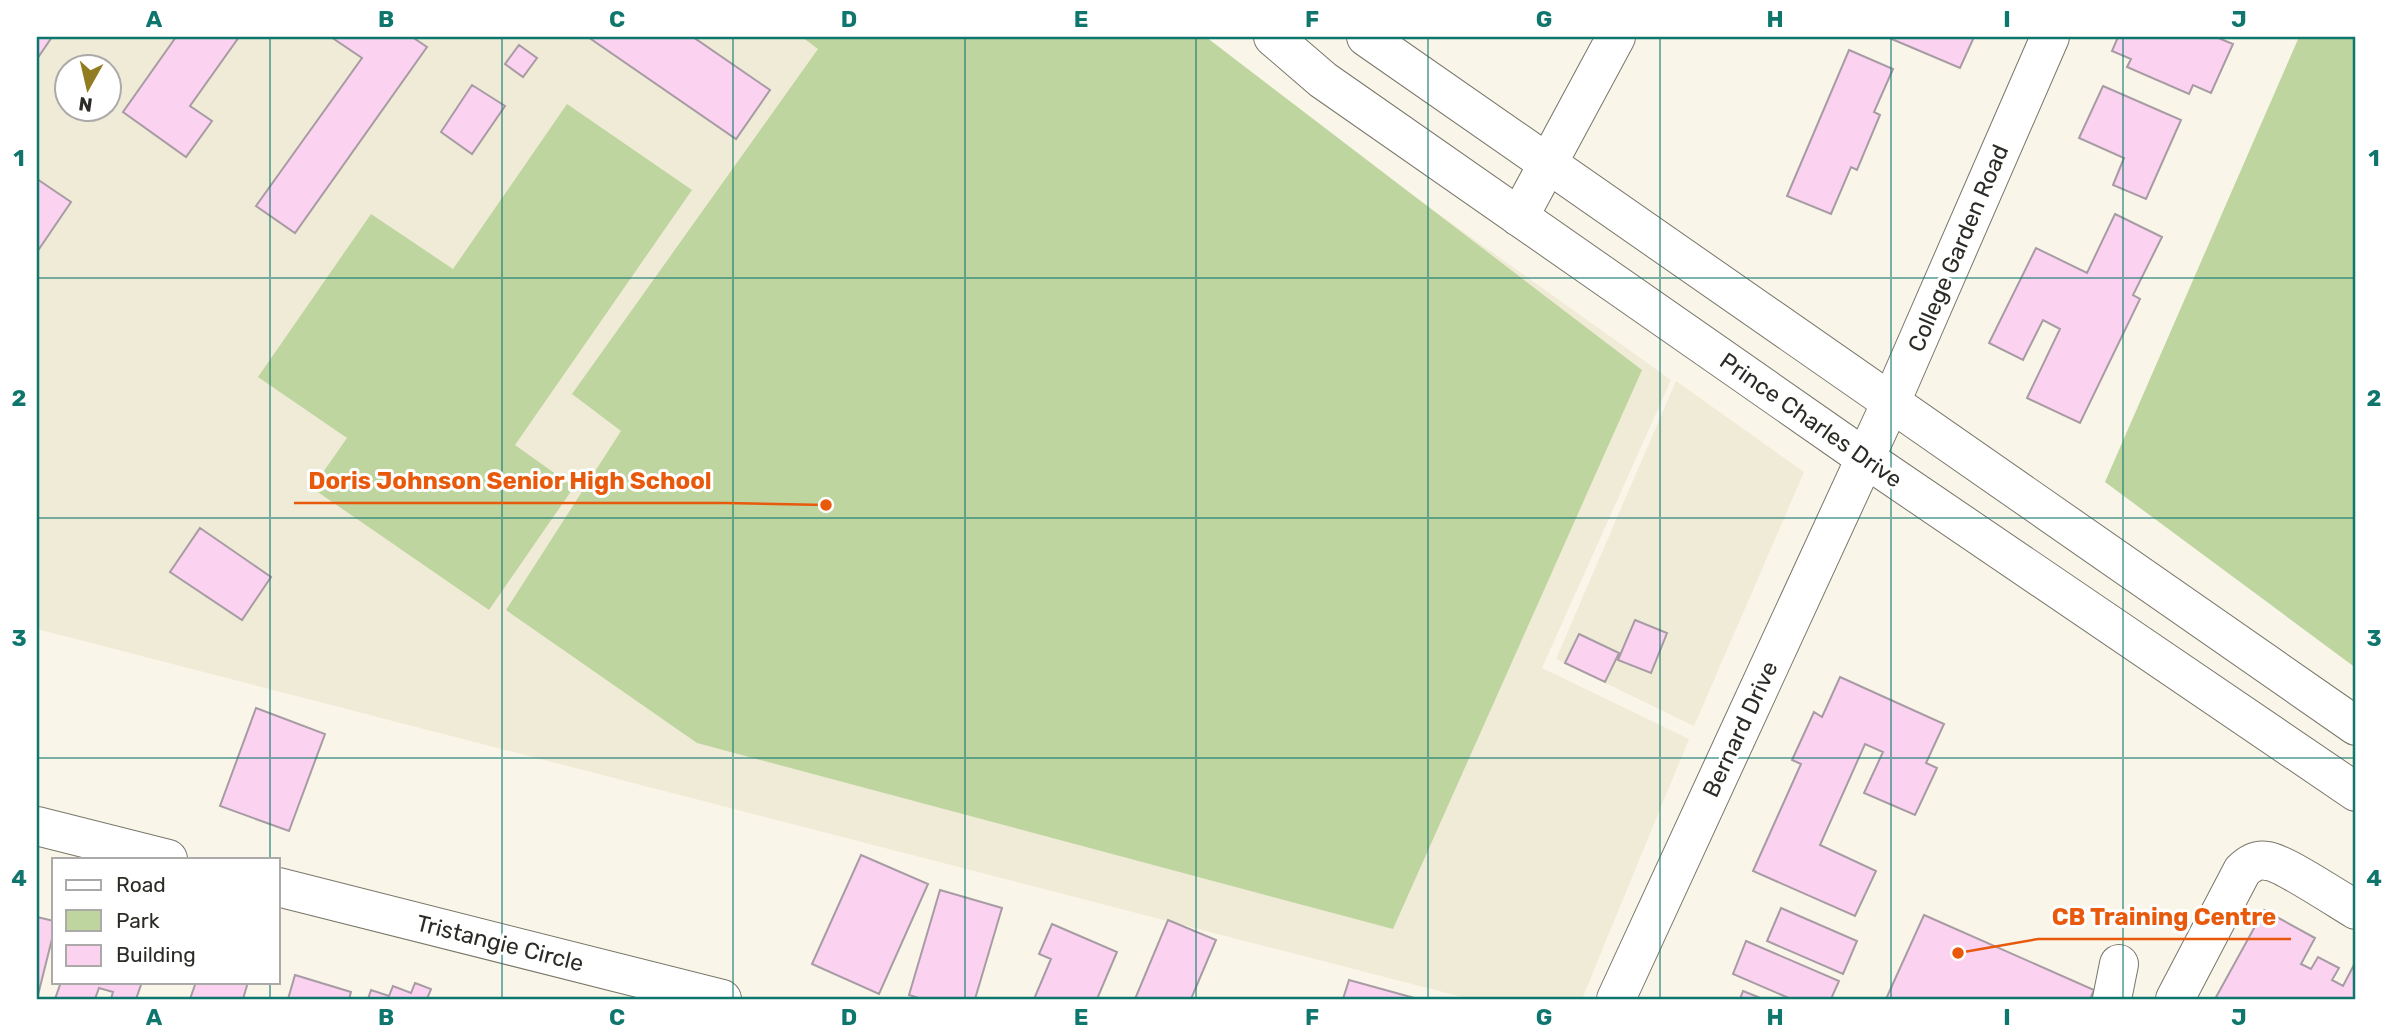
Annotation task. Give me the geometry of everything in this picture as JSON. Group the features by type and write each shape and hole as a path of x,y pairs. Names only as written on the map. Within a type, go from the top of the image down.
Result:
{"main road":[{"name":"Prince Charles Drive","path":"1273,37 1323,80 1519,217 1865,458 2356,792"},
{"path":"1366,37 2356,726"},
{"path":"1519,217 1616,37"},
{"name":"College Garden Road","path":"1865,458 2050,37"},
{"name":"Bernard Drive","path":"1616,999 1865,458"},
{"path":"37,826 164,858"},
{"path":"2175,999 2242,871 2255,861 2272,861 2354,902"},
{"name":"Tristangie Circle","path":"280,888 722,999"}],"shaded area":[{"path":"37,37 1191,37 1671,380 1542,668 1689,739 1582,999 1470,999 37,629"},
{"path":"1676,381 1804,472 1694,726 1556,659"}],"green space":[{"path":"802,37 1206,37 1642,370 1393,929 697,743 506,610 621,431 572,394 818,49"},
{"path":"2299,37 2356,37 2356,668 2105,482"},
{"path":"567,104 692,190 515,445 574,487 489,610 312,488 347,438 258,377 371,214 453,269"}],"building":[{"path":"37,37 52,37 37,59"},
{"path":"176,37 239,37 190,106 212,121 186,157 123,112"},
{"path":"331,37 412,37 427,47 295,233 256,206 362,58"},
{"path":"588,37 698,37 696,39 770,90 736,139"},
{"path":"1887,37 1974,37 1960,68"},
{"path":"2118,37 2216,37 2233,44 2211,93 2193,85 2189,94 2127,67 2131,59 2112,51"},
{"path":"519,45 537,58 523,77 505,64"},
{"path":"1849,50 1893,69 1874,112 1880,115 1857,170 1851,167 1831,214 1787,196"},
{"path":"472,85 505,106 472,154 441,132"},
{"path":"2103,86 2181,120 2146,199 2113,185 2124,158 2079,138"},
{"path":"37,179 71,202 37,252"},
{"path":"2115,214 2162,237 2133,295 2140,299 2080,423 2027,398 2060,329 2043,320 2023,360 1989,343 2036,248 2087,273"},
{"path":"200,528 271,577 242,620 170,572"},
{"path":"1635,620 1667,633 1651,673 1618,660"},
{"path":"1579,634 1619,653 1605,682 1565,663"},
{"path":"1840,677 1944,724 1926,763 1937,768 1915,815 1864,793 1883,752 1865,744 1820,845 1876,871 1855,916 1753,871 1801,764 1792,760 1814,712 1822,717"},
{"path":"256,708 325,734 289,831 220,806"},
{"path":"861,855 928,884 879,994 812,964"},
{"path":"940,890 1002,908 975,999 922,999 909,995"},
{"path":"1781,908 1857,941 1843,974 1767,941"},
{"path":"2264,910 2315,938 2301,964 2311,969 2318,957 2339,968 2332,980 2343,986 2356,961 2356,999 2215,999"},
{"path":"1924,915 2094,990 2090,999 1886,999"},
{"path":"37,917 52,921 52,939 37,999"},
{"path":"1168,920 1216,940 1191,999 1135,999"},
{"path":"1052,924 1117,952 1097,999 1034,999 1051,959 1039,954"},
{"path":"1746,941 1839,981 1831,999 1791,999 1733,974"},
{"path":"295,975 351,992 349,999 288,999"},
{"path":"1349,980 1418,999 1343,999"},
{"path":"415,983 431,989 427,999 368,999 371,990 389,996 393,986 411,993"},
{"path":"60,984 141,984 136,999 111,999 113,992 99,988 95,999 55,999"},
{"path":"195,984 247,984 243,999 190,999"},
{"path":"1743,991 1763,999 1740,999"}],"place":[{"name":"Doris Johnson Senior High School","path":"826,505"},
{"name":"CB Training Centre","path":"1958,953"}]}
